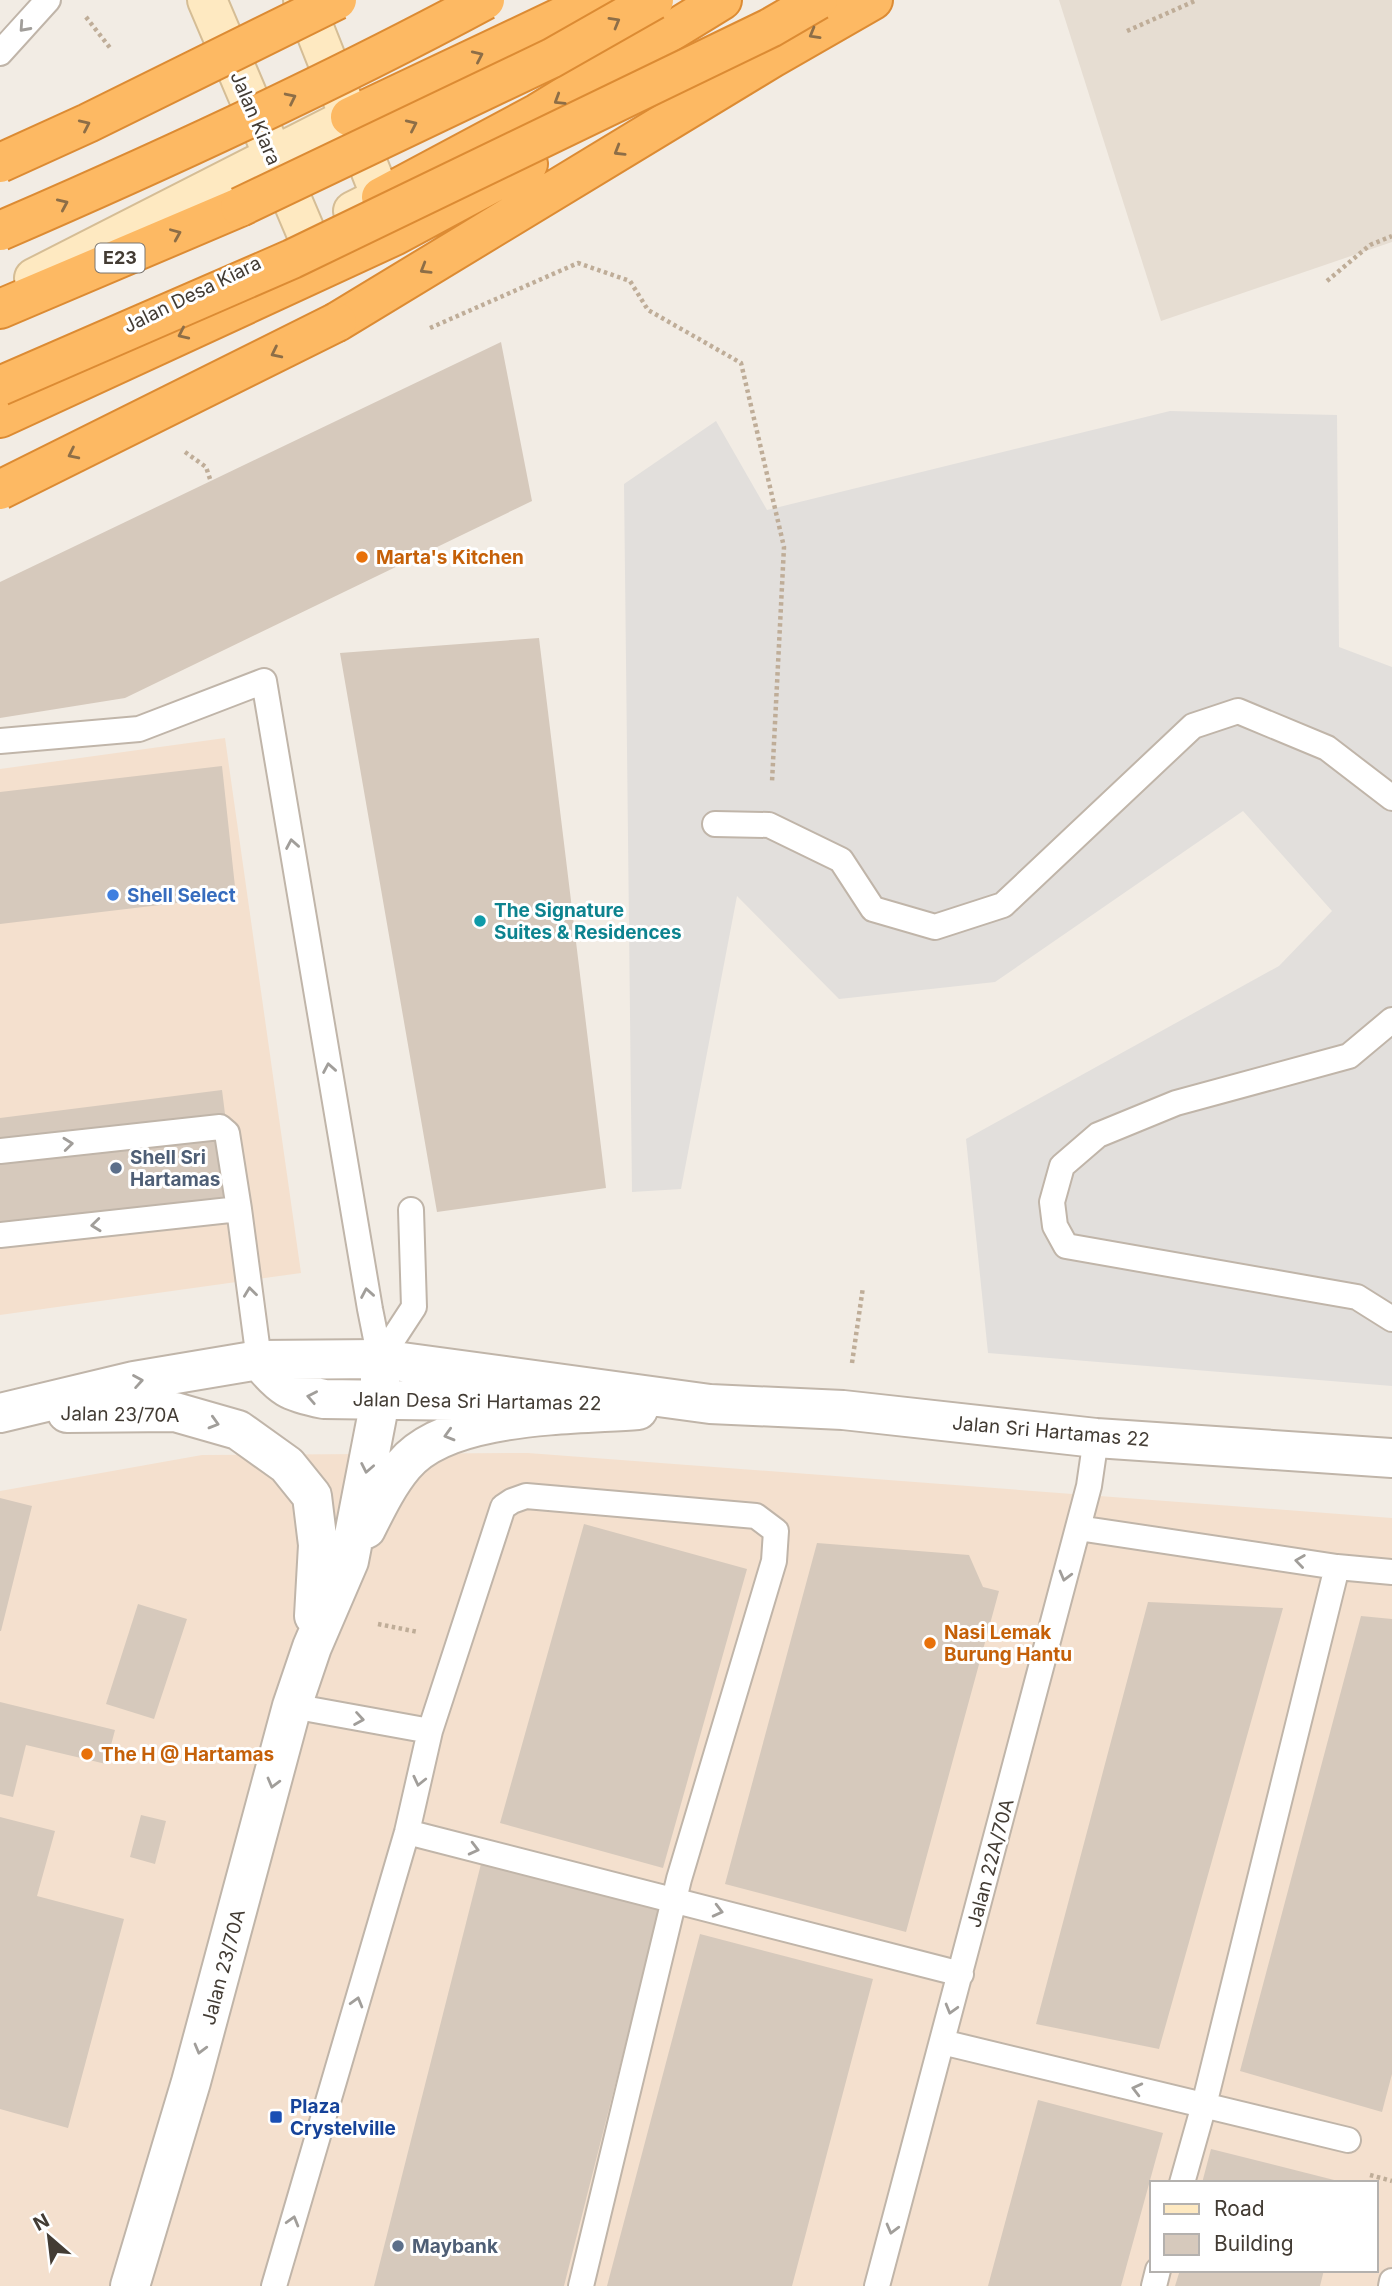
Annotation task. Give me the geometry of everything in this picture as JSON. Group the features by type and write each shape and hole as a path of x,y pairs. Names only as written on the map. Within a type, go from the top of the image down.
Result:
{"highway":[{"path":"0,163 89,123 338,0"},
{"path":"0,234 181,152 413,39 485,0"},
{"path":"350,117 597,0"},
{"name":"E23","path":"0,309 240,207 552,58 654,0"},
{"path":"381,197 538,113 722,0"},
{"path":"0,418 394,236 628,110 803,0"},
{"path":"0,386 292,259 770,28 818,0"},
{"path":"0,490 338,322 772,58 873,0"}],"main road":[{"name":"Jalan Kiara","path":"207,0 307,235"},
{"path":"303,0 381,197"},
{"path":"0,295 350,117"},
{"name":"Jalan Desa Kiara","path":"0,386 207,289 381,197"}],"street":[{"name":"Jalan Desa Sri Hartamas 22","path":"0,1414 134,1381 259,1360 380,1359"},
{"name":"Jalan 23/70A","path":"130,2286 191,2082 292,1706 312,1647 349,1561 380,1401 380,1359"},
{"name":"Jalan Sri Hartamas 22","path":"380,1359 710,1404 843,1410 1096,1437 1392,1458"},
{"name":"Jalan Desa Sri Hartamas 22","path":"259,1360 275,1379 296,1394 324,1399 710,1404"},
{"name":"Jalan Sri Hartamas 22","path":"349,1561 386,1492 405,1463 437,1439 495,1422 710,1404"},
{"name":"Jalan 23/70A","path":"0,1414 176,1412 238,1430 287,1465 312,1496 318,1545 312,1647"}],"lane":[{"path":"0,53 48,0"},
{"path":"0,741 139,729 264,681 380,1359"},
{"path":"716,824 769,825 841,860 873,909 935,926 1003,905 1193,726 1238,711 1327,748 1392,798"},
{"path":"1392,1020 1349,1056 1176,1104 1098,1135 1062,1166 1052,1202 1055,1226 1066,1246 1357,1297 1392,1319"},
{"path":"0,1151 220,1127 227,1133 259,1360"},
{"path":"0,1235 239,1209"},
{"path":"380,1359 414,1307 411,1210"},
{"name":"Jalan 22A/70A","path":"877,2286 1089,1486 1096,1437"},
{"path":"274,2286 407,1832 430,1731 503,1507 526,1496 756,1516 776,1531 774,1561 674,1900 581,2286"},
{"path":"1078,1528 1338,1567 1392,1572"},
{"path":"1183,2181 1204,2105 1338,1567"},
{"path":"292,1706 430,1731"},
{"path":"407,1832 961,1973"},
{"path":"942,2042 1348,2140"},
{"path":"1391,2286 1392,2281"}],"path":[{"path":"1127,31 1197,0"},
{"path":"80,10 111,49"},
{"path":"1327,281 1370,245 1392,236"},
{"path":"451,317 578,263 630,281 648,310 741,363 784,547 769,825"},
{"path":"178,447 206,467 211,482"},
{"path":"855,1345 863,1287"}],"shaded area":[{"path":"1059,0 1392,0 1392,242 1161,321"},
{"path":"1170,411 1337,415 1339,647 1392,667 1392,1386 988,1353 966,1139 1279,966 1332,911 1243,811 995,982 839,999 737,896 681,1189 632,1192 624,484 716,421 767,510"},
{"path":"225,738 301,1273 0,1315 0,769"},
{"path":"528,1453 1392,1518 1392,2286 0,2286 0,1491 202,1455"}],"building":[{"path":"501,342 532,501 125,698 0,718 0,582"},
{"name":"The Signature Suites & Residences","path":"539,638 606,1188 437,1212 340,653"},
{"path":"222,766 236,896 0,924 0,792"},
{"name":"Shell Sri Hartamas","path":"222,1090 238,1218 0,1248 0,1118"},
{"path":"0,1498 32,1506 1,1631 0,1631"},
{"path":"584,1524 747,1569 663,1868 500,1823"},
{"path":"817,1543 969,1555 983,1587 999,1591 906,1932 725,1884"},
{"path":"1148,1602 1283,1608 1159,2049 1036,2024"},
{"path":"138,1604 187,1619 154,1719 106,1704"},
{"path":"1361,1616 1392,1619 1392,2074 1382,2112 1240,2071"},
{"name":"The H @ Hartamas","path":"0,1702 115,1730 106,1764 26,1745 13,1797 0,1794"},
{"path":"141,1815 166,1821 155,1864 130,1857"},
{"path":"0,1817 55,1831 37,1896 124,1919 68,2128 0,2109"},
{"path":"481,1864 660,1908 564,2286 374,2286"},
{"path":"700,1934 873,1979 792,2286 607,2286"},
{"path":"1038,2100 1163,2133 1121,2286 988,2286"},
{"path":"1211,2149 1338,2181 1203,2181"},
{"path":"1179,2272 1324,2272 1320,2286 1175,2286"}],"place":[{"name":"Marta's Kitchen","path":"362,557"},
{"name":"Shell Select","path":"113,895"},
{"name":"The Signature Suites & Residences","path":"480,921"},
{"name":"Shell Sri Hartamas","path":"116,1168"},
{"name":"Nasi Lemak Burung Hantu","path":"930,1643"},
{"name":"The H @ Hartamas","path":"87,1754"},
{"name":"Plaza Crystelville","path":"276,2117"},
{"name":"Maybank","path":"398,2246"}]}
